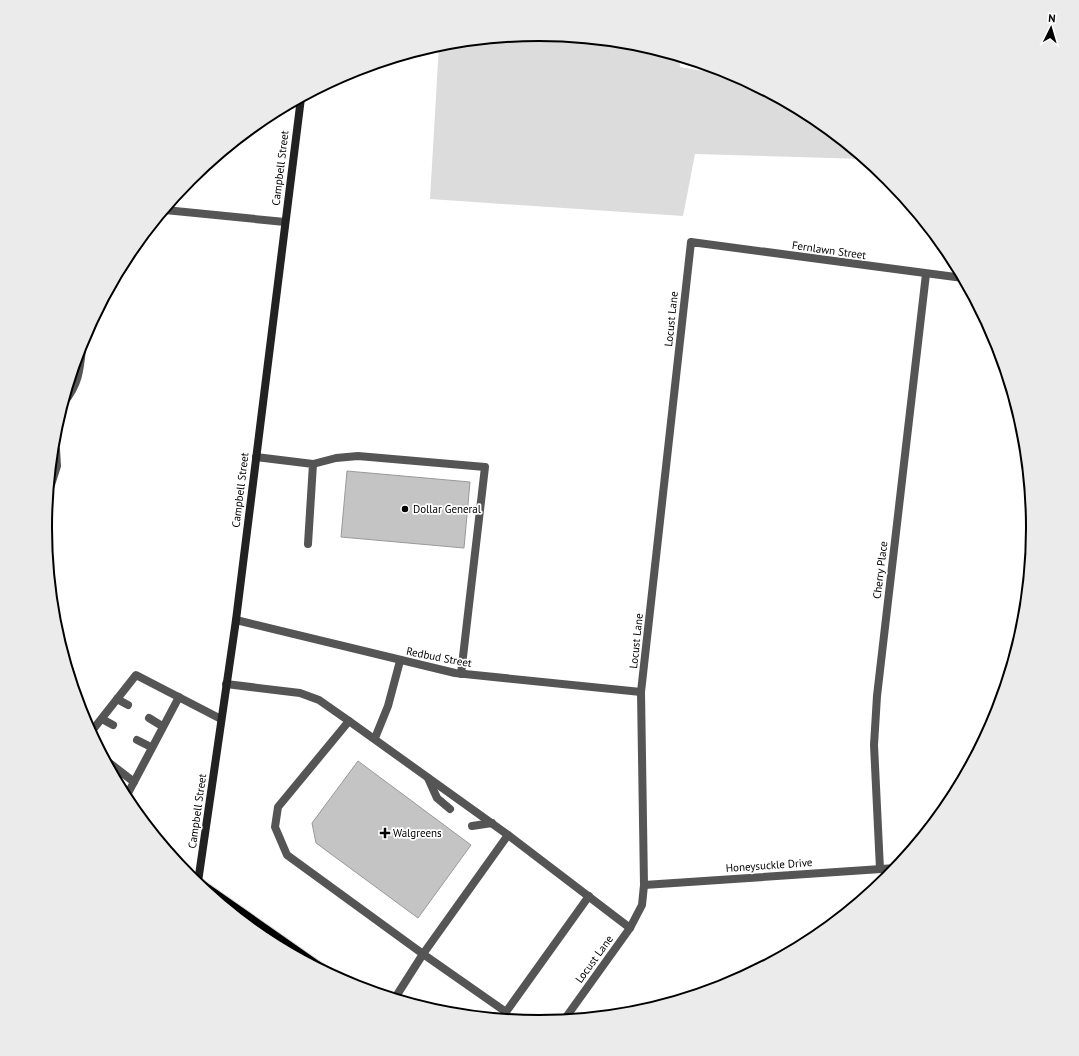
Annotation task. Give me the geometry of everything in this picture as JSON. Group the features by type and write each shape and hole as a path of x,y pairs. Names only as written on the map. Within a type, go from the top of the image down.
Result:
{"main road":[{"name":"Campbell Street","path":"196,873 236,620 284,222 300,104"},
{"path":"254,922 277,938"}],"street":[{"path":"170,211 284,222"},
{"name":"Fernlawn Street","path":"691,242 957,277"},
{"name":"Locust Lane","path":"568,1014 630,928 642,904 644,885 641,692 691,242"},
{"name":"Cherry Place","path":"880,869 874,745 877,696 926,274"},
{"path":"72,393 80,372 81,364"},
{"path":"256,457 313,464 336,458 358,456 485,467 462,674"},
{"path":"308,544 313,464"},
{"name":"Redbud Street","path":"236,620 400,661 462,674 641,692"},
{"path":"375,738 388,706 400,661"},
{"path":"96,727 136,675 221,720"},
{"path":"226,684 300,693 319,700 375,738 492,823 630,928"},
{"path":"130,790 178,697"},
{"path":"117,699 128,705"},
{"path":"149,718 162,726"},
{"path":"102,719 113,725"},
{"path":"349,721 278,808 275,827 286,855 506,1012 589,896"},
{"path":"137,740 151,747"},
{"path":"117,769 134,782"},
{"path":"427,776 437,798 450,810"},
{"path":"472,826 492,823"},
{"path":"398,993 423,954 508,835"},
{"name":"Honeysuckle Drive","path":"644,885 887,869"}],"shaded area":[{"path":"508,42 571,42 635,50 666,58 680,62 680,67 710,72 755,91 810,123 857,159 695,154 683,216 430,199 439,51 476,45"}],"building":[{"name":"Dollar General","path":"347,471 470,482 464,548 341,537"},
{"name":"Walgreens","path":"358,761 471,845 418,918 316,843 312,823"}],"place":[{"name":"Dollar General","path":"405,509"},
{"name":"Walgreens","path":"385,833"}]}
